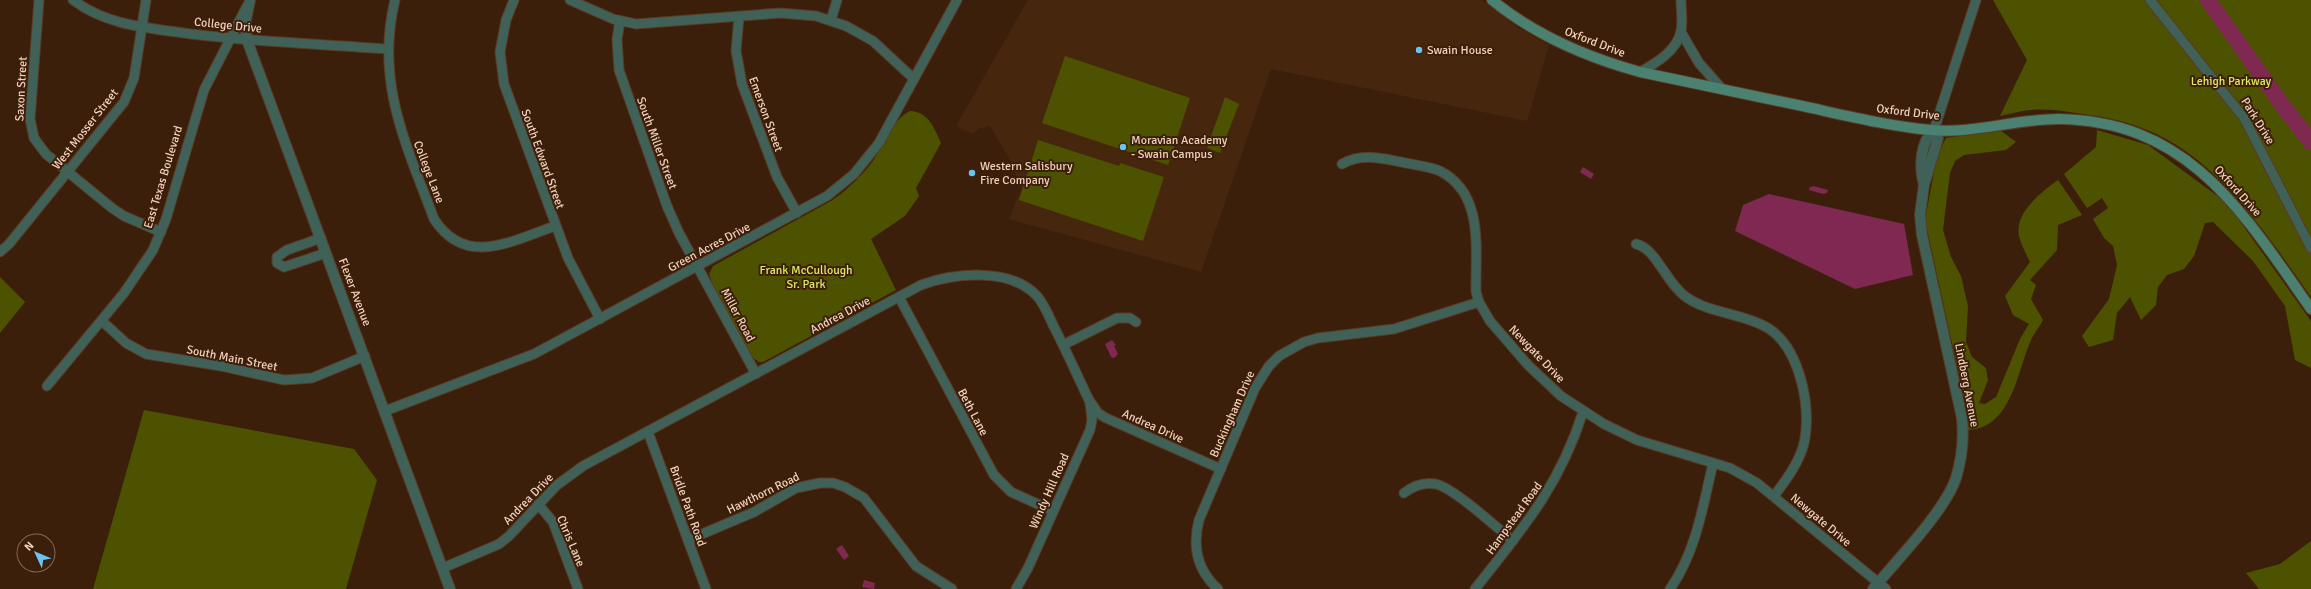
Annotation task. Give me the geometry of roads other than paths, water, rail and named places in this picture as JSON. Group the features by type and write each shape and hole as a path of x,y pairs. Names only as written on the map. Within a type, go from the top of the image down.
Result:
{"main road":[{"name":"Oxford Drive","path":"1492,0 1520,21 1562,44 1612,64 1640,72 1900,126 1934,130 2061,119 2108,126 2150,139 2188,161 2223,191 2258,233 2311,309"}],"street":[{"name":"Saxon Street","path":"39,0 30,119 32,129 40,147 67,172 124,216 161,232"},
{"name":"College Drive","path":"73,0 110,20 142,27 247,40 388,49"},
{"name":"West Mosser Street","path":"0,252 124,102 134,78 146,0"},
{"name":"College Lane","path":"395,0 388,49 392,95 397,122 434,219 440,228 454,240 464,245 484,248 495,246 555,226"},
{"name":"South Edward Street","path":"514,0 506,20 500,52 504,84 555,226 575,274 600,319"},
{"path":"570,0 620,21 650,24 796,14 831,20 873,41 914,79"},
{"path":"831,20 837,0"},
{"name":"Green Acres Drive","path":"385,411 510,365 698,267 797,213 841,186 866,162 879,143 957,0"},
{"path":"1640,72 1663,57 1674,46 1681,32 1681,0"},
{"name":"Lindberg Avenue","path":"1879,587 1942,505 1955,479 1961,457 1964,434 1962,418 1922,235 1920,215 1924,185 1920,172 1926,137 1934,130 1976,0"},
{"name":"Park Drive","path":"2150,0 2244,118 2311,248"},
{"name":"East Texas Boulevard","path":"48,386 102,321 142,268 161,232 196,114 214,67 250,1"},
{"name":"Flexer Avenue","path":"250,1 245,24 247,40 450,589"},
{"name":"Emerson Street","path":"738,18 736,51 742,84 777,177 797,213"},
{"name":"South Miller Street","path":"620,21 617,52 624,88 667,206 679,233 698,267"},
{"path":"1681,32 1699,63 1722,89"},
{"name":"Newgate Drive","path":"1342,164 1359,157 1373,157 1440,171 1458,185 1466,196 1475,218 1476,292 1479,302 1490,321 1528,365 1561,396 1583,412 1637,440 1713,463 1742,474 1774,496 1879,587"},
{"path":"321,238 283,252 277,257 277,263 284,267 326,253"},
{"path":"1636,244 1647,248 1672,285 1687,298 1768,328 1782,340 1792,355 1805,404 1806,434 1798,460 1774,496"},
{"name":"Miller Road","path":"698,267 756,374"},
{"name":"Andrea Drive","path":"443,568 499,544 569,475 921,285 952,276 974,275 1001,278 1028,289 1037,296 1063,345 1089,400 1098,412 1106,418 1220,468"},
{"name":"Beth Lane","path":"899,297 994,475 1011,492 1053,511"},
{"name":"Buckingham Drive","path":"1218,589 1210,582 1199,563 1195,542 1199,520 1220,468 1260,378 1279,356 1291,348 1318,338 1377,332 1411,326 1479,302"},
{"path":"1063,345 1117,318 1130,318 1136,322"},
{"name":"South Main Street","path":"102,321 126,343 146,354 221,366 284,380 312,378 365,356"},
{"name":"Windy Hill Road","path":"1016,589 1028,568 1090,430 1092,410 1089,400"},
{"name":"Hampstead Road","path":"1475,589 1533,516 1558,474 1583,412"},
{"name":"Bridle Path Road","path":"648,432 706,589"},
{"path":"1670,589 1686,561 1694,542 1713,463"},
{"name":"Hawthorn Road","path":"688,540 754,512 796,488 820,483 832,483 845,487 864,498 916,566 952,589"},
{"path":"1404,493 1410,488 1427,484 1444,487 1513,541"},
{"name":"Chris Lane","path":"538,504 553,522 578,589"}],"waterway":[{"path":"2208,0 2283,106 2311,142"}],"place":[{"name":"Swain House","path":"1419,50"},
{"name":"Moravian Academy - Swain Campus","path":"1123,147"},
{"name":"Western Salisbury Fire Company","path":"972,173"}],"park label":[{"name":"Lehigh Parkway","path":"2231,81"},
{"name":"Frank McCullough Sr. Park","path":"806,277"}]}
